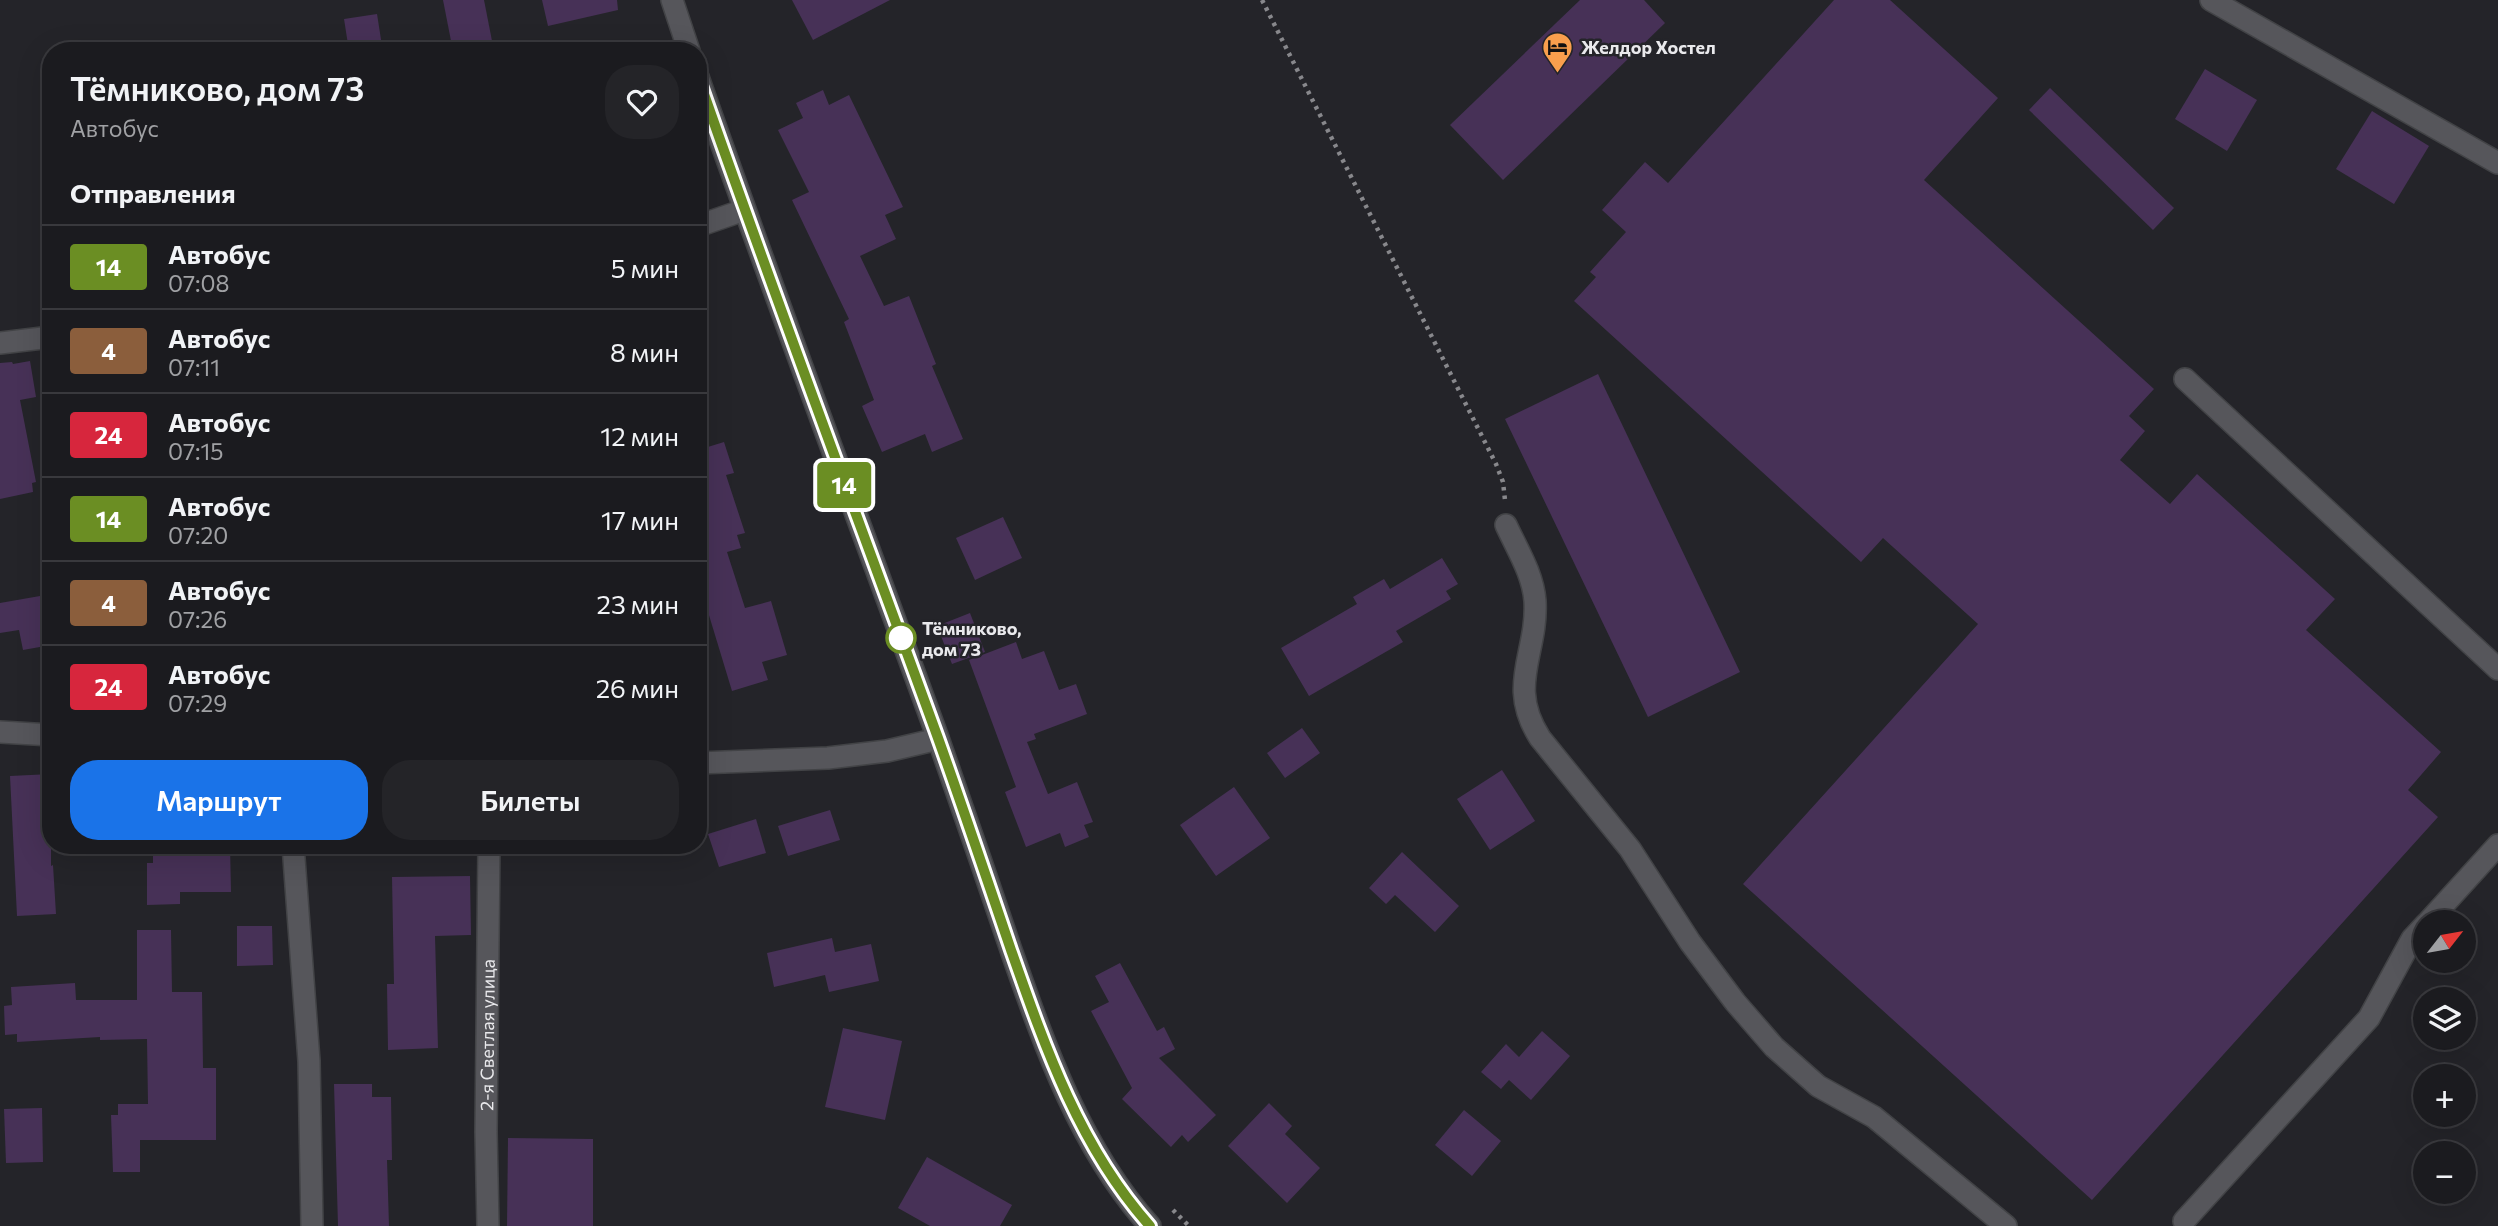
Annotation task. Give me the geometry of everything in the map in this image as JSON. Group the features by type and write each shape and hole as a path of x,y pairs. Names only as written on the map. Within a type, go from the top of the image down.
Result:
{"street":[{"path":"672,0 686,42"},
{"path":"2211,0 2498,163"},
{"path":"707,103 938,740 1038,1027 1060,1080 1094,1147 1115,1181 1150,1226"},
{"path":"707,223 744,209"},
{"path":"0,343 42,338"},
{"path":"2185,379 2498,669"},
{"path":"1506,525 1523,560 1535,599 1533,631 1522,690 1531,723 1540,738 1630,849 1690,942 1735,1002 1774,1047 1818,1086 1874,1117 2006,1226"},
{"path":"0,732 42,734"},
{"path":"707,763 828,758 887,751 938,740"},
{"path":"2438,910 2498,845"},
{"path":"294,854 309,1060 312,1226"},
{"name":"2-я Светлая улица","path":"488,1226 486,1132 489,854"},
{"path":"2184,1221 2369,1018 2413,938"}],"path":[{"path":"1262,0 1496,464 1503,482 1506,525"}],"building":[{"path":"443,0 484,0 492,42 451,42"},
{"path":"542,0 617,0 618,10 548,26"},
{"path":"792,0 890,0 813,40"},
{"name":"Желдор Хостел","path":"1580,0 1644,0 1665,23 1503,180 1450,125"},
{"path":"1834,0 1890,0 1998,98 1924,180 2154,389 2129,416 2145,431 2120,460 2170,504 2197,474 2335,599 2306,630 2441,752 2408,790 2438,817 2092,1200 1743,884 1978,624 1883,538 1861,562 1574,301 1596,277 1590,272 1626,232 1602,210 1645,162 1668,183"},
{"path":"377,14 381,42 348,42 344,19"},
{"path":"2205,69 2257,100 2227,151 2175,119"},
{"path":"2050,88 2174,208 2153,230 2029,110"},
{"path":"823,90 829,105 849,95 903,207 885,215 896,239 860,256 884,306 909,296 936,364 932,366 963,439 932,452 925,434 882,452 862,406 874,400 844,322 849,319 792,200 809,192 778,130 803,118 796,103"},
{"path":"2372,111 2429,146 2394,204 2336,169"},
{"path":"30,361 36,397 20,400 36,482 32,483 33,492 0,499 0,363"},
{"path":"1598,374 1740,672 1648,717 1505,419"},
{"path":"724,442 734,473 726,475 745,533 737,535 741,548 727,552 745,608 771,601 787,655 762,662 768,680 732,691 707,609 707,447"},
{"path":"1003,517 1022,558 975,580 956,538"},
{"path":"1442,558 1458,584 1446,591 1451,599 1396,631 1403,642 1309,696 1281,648 1357,604 1353,597 1384,579 1390,589"},
{"path":"40,596 42,647 23,650 19,630 0,633 0,603"},
{"path":"970,613 985,652 952,664 937,626"},
{"path":"1016,642 1022,659 1044,651 1059,690 1076,684 1087,714 1034,734 1036,739 1027,742 1048,794 1077,782 1093,822 1084,825 1089,837 1065,847 1060,833 1026,847 1005,792 1016,787 969,660"},
{"path":"1302,728 1320,753 1285,778 1267,753"},
{"path":"1502,770 1535,821 1490,850 1457,799"},
{"path":"42,774 42,854 51,854 56,914 17,916 10,776"},
{"path":"1234,787 1270,838 1216,876 1180,825"},
{"path":"830,810 840,840 788,856 778,826"},
{"path":"756,819 766,853 719,867 708,834"},
{"path":"1402,852 1459,906 1435,932 1395,895 1386,904 1369,888"},
{"path":"153,854 230,854 231,892 180,892 180,904 147,905 147,863 153,863"},
{"path":"470,876 471,935 435,936 438,1048 388,1050 387,984 394,984 392,877"},
{"path":"237,926 272,926 273,965 237,966"},
{"path":"137,930 171,930 172,992 202,992 203,1068 216,1068 216,1140 140,1140 140,1172 113,1172 111,1115 118,1115 118,1104 148,1104 147,1039 100,1040 100,1037 17,1042 17,1034 5,1035 4,1006 12,1005 11,987 75,983 76,1000 137,1000"},
{"path":"832,938 835,952 871,944 879,981 829,992 825,975 774,987 767,953"},
{"path":"1120,963 1157,1031 1164,1027 1175,1049 1159,1058 1216,1115 1188,1142 1182,1135 1171,1147 1122,1099 1132,1088 1091,1011 1109,1002 1095,976"},
{"path":"843,1028 902,1041 885,1120 825,1107"},
{"path":"1542,1031 1570,1056 1531,1100 1509,1080 1501,1089 1481,1072 1506,1044 1519,1057"},
{"path":"334,1084 372,1084 372,1097 391,1097 392,1160 387,1160 389,1226 338,1226"},
{"path":"1269,1103 1292,1126 1285,1134 1320,1168 1287,1203 1228,1146"},
{"path":"42,1108 43,1162 6,1163 4,1109"},
{"path":"1464,1110 1501,1141 1472,1176 1435,1145"},
{"path":"508,1138 593,1139 593,1226 507,1226"},
{"path":"927,1157 1012,1205 1000,1226 930,1226 898,1208"}],"bus line":[{"name":"14","path":"707,103 938,740 1038,1027 1070,1101 1094,1147 1115,1181 1150,1226"}],"place":[{"name":"Желдор Хостел","path":"1558,74"},
{"name":"Тёмниково, дом 73","path":"901,638"}]}
